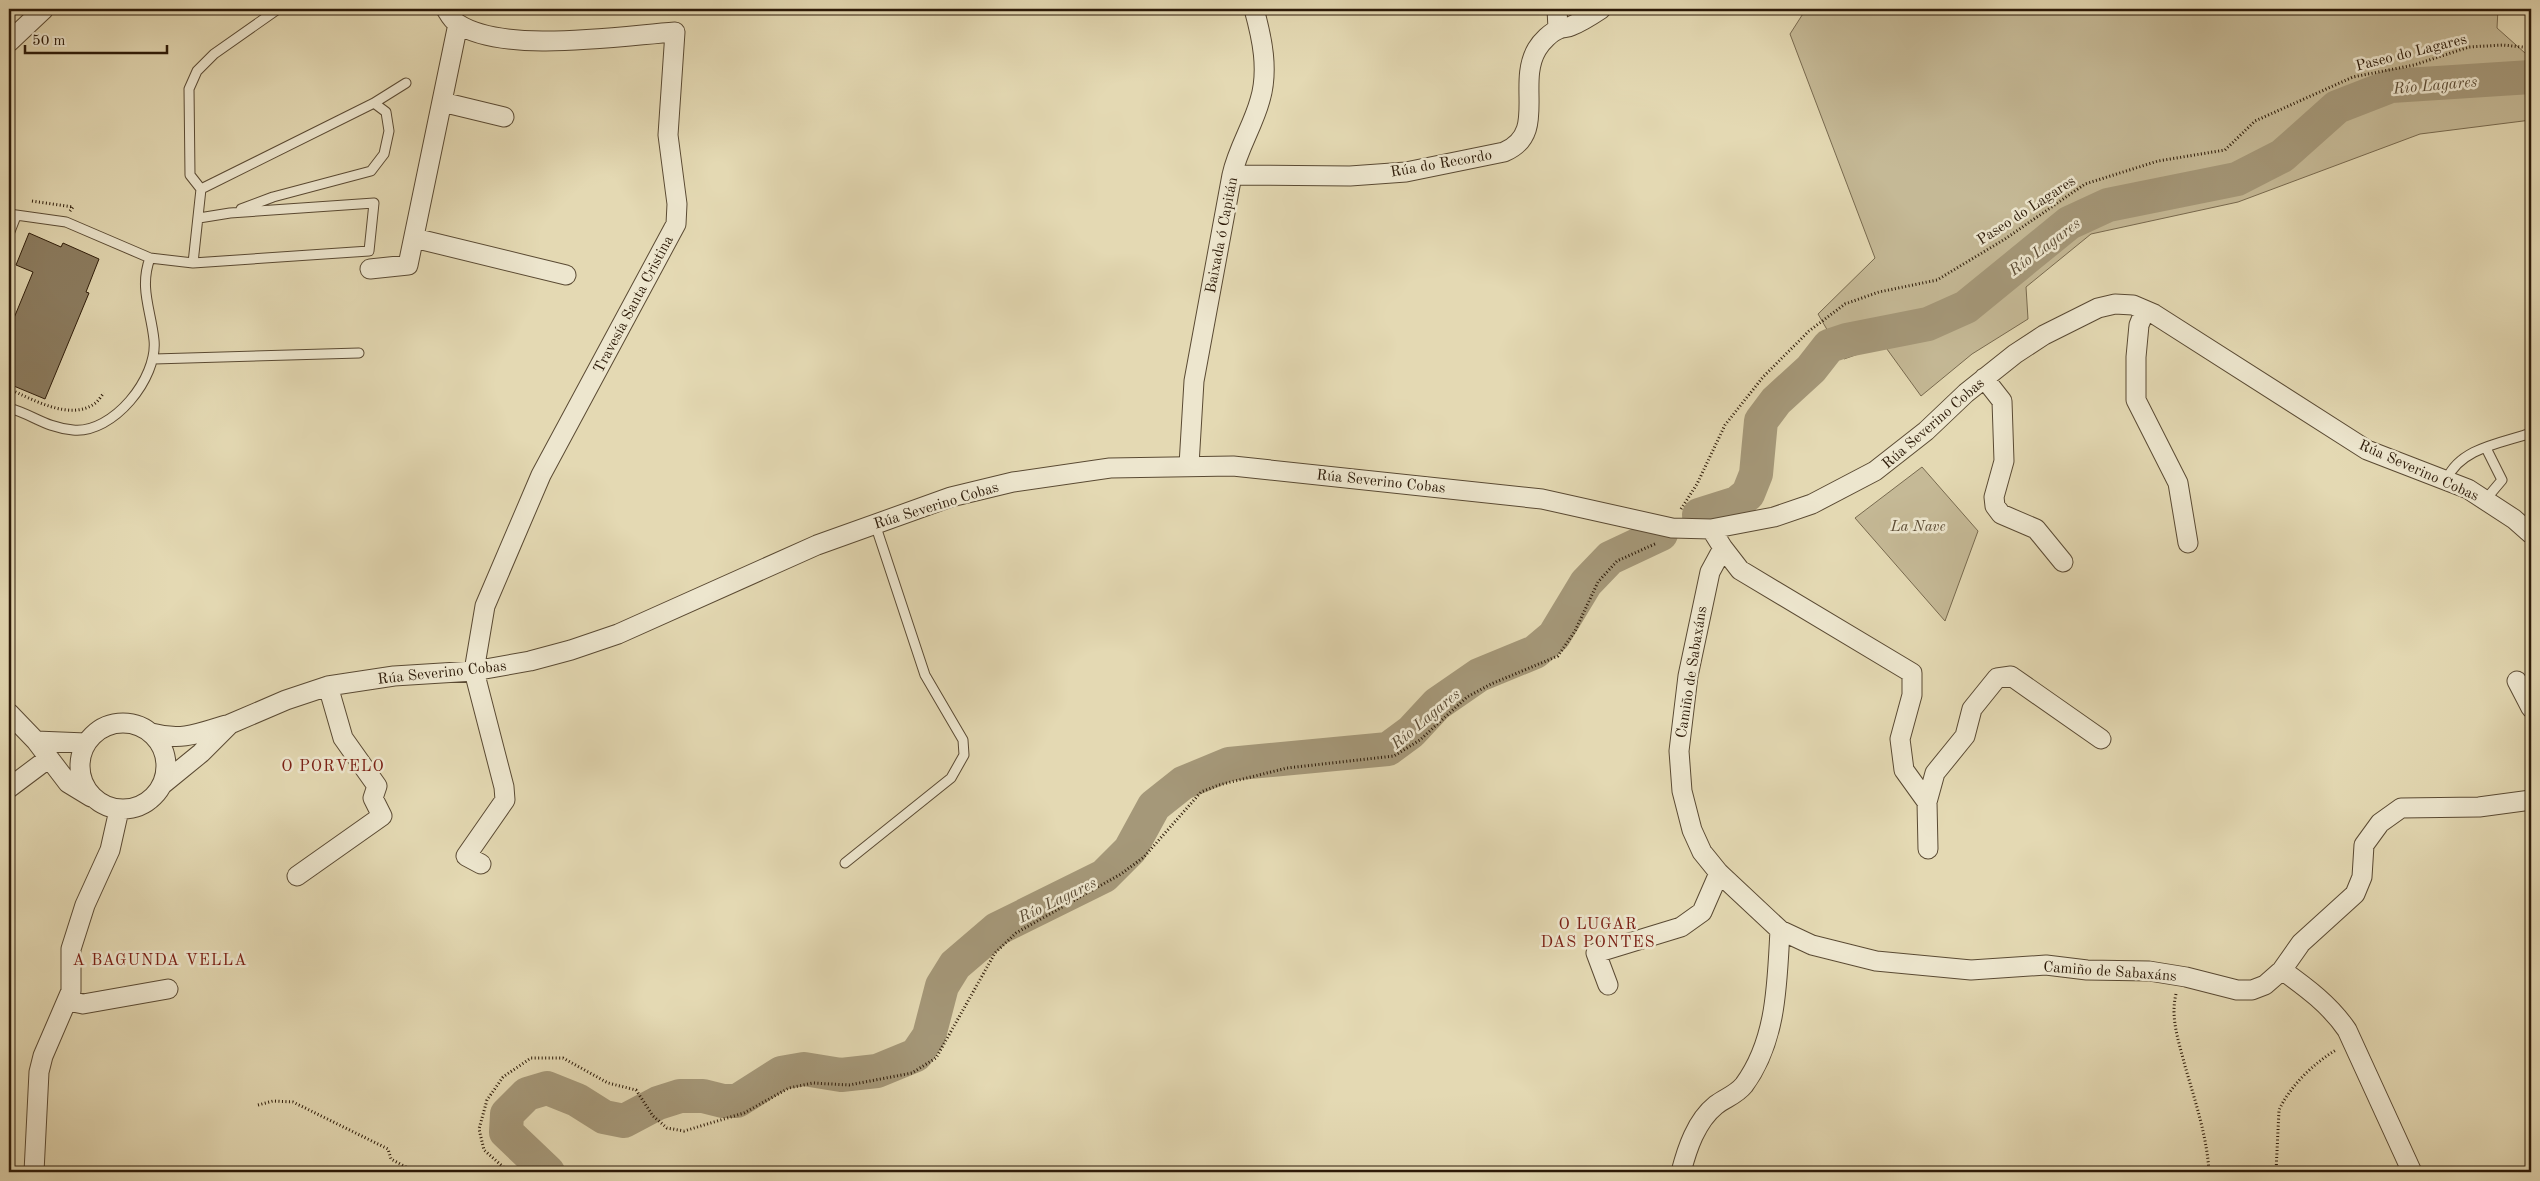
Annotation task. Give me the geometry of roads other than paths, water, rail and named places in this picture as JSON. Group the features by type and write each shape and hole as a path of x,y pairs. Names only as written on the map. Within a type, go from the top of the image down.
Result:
{"street":[{"path":"9,42 44,9"},
{"path":"370,269 408,265 458,24 446,9"},
{"name":"Baixada ó Capitán","path":"1189,465 1194,381 1232,175 1239,151 1264,88 1264,62 1254,9"},
{"path":"1556,9 1558,29"},
{"name":"Rúa do Recordo","path":"1232,175 1350,176 1406,172 1504,152 1516,147 1524,139 1528,124 1531,60 1543,41 1558,29 1570,27 1601,9"},
{"name":"Travesía Santa Cristina","path":"458,24 499,39 532,41 675,32 668,135 677,204 676,224 541,475 485,606 474,671"},
{"path":"442,102 504,117"},
{"path":"414,238 566,275"},
{"name":"Rúa Severino Cobas","path":"163,784 201,753 230,724 286,700 328,686 394,676 474,671 530,661 618,634 778,562 875,524 951,497 1014,482 1110,468 1189,465 1233,466 1542,499 1672,528 1710,529 1774,517 1812,504 1845,489 1876,471 1905,450 1984,378 2044,334 2098,308 2116,304 2133,305 2154,314 2368,450 2447,479 2486,499 2531,534"},
{"path":"2145,310 2139,325 2136,357 2136,400 2178,483 2188,544"},
{"path":"1984,378 2002,401 2004,461 1994,497 1995,506 2002,514 2036,528 2063,562"},
{"path":"1710,529 1740,570 1912,673 1912,695 1900,739 1904,770 1927,802"},
{"name":"Camiño de Sabaxáns","path":"1723,548 1710,572 1696,632 1679,751 1682,791 1692,830 1702,852 1719,873 1780,930 1812,945 1876,961 1971,970 2046,965 2087,970 2149,971 2186,977 2236,990 2252,990 2265,985 2282,970 2301,944 2354,894 2362,877 2364,845 2380,823 2401,808 2479,807 2531,800"},
{"path":"474,671 504,787 505,800 466,856 481,864"},
{"path":"1928,849 1927,802 1935,773 1965,736 1972,709 1997,678 2011,676 2101,739"},
{"path":"2517,681 2531,708"},
{"path":"297,876 382,816 373,798 377,786 343,738 328,686"},
{"path":"9,714 36,741 68,783 104,806 119,810 133,809 145,804 156,795 163,784 166,770 166,757 161,744 151,733 138,725 116,724 96,732 86,743 80,756 79,771 84,786 92,797"},
{"path":"151,733 170,738 191,736 230,724"},
{"path":"36,741 86,743"},
{"path":"9,788 49,758"},
{"path":"34,1172 39,1072 43,1056 68,1001 71,991 71,949 85,905 110,850 119,810"},
{"path":"1608,985 1596,953 1681,927 1702,912 1719,873"},
{"path":"1681,1172 1699,1125 1716,1105 1733,1096 1744,1085 1764,1045 1775,1007 1780,930"},
{"path":"2282,970 2314,993 2335,1012 2353,1042 2412,1172"},
{"path":"68,1001 83,1004 168,989"}],"lane":[{"path":"194,263 201,189 190,175 190,89 197,71 214,54 278,9"},
{"path":"201,189 374,103 406,83"},
{"path":"230,213 274,197 371,171 384,154 389,131 386,112 374,103"},
{"path":"9,234 12,215 66,222 150,258 194,263 369,251 374,203 230,213 199,218"},
{"path":"9,408 51,427 76,430 96,426 118,414 138,391 154,359 154,341 144,275 150,258"},
{"path":"154,359 359,353"},
{"path":"2447,479 2452,468 2464,457 2531,433"},
{"path":"2486,448 2502,480 2486,499"},
{"path":"845,863 951,778 964,755 963,740 925,675 875,524"}],"waterway":[{"name":"Río Lagares","path":"1699,515 1737,503 1748,494 1756,474 1761,421 1776,401 1811,369 1829,346 1847,340 1928,324 1966,307 2069,223 2108,205 2237,179 2282,156 2337,107 2391,86 2531,77"},
{"name":"Río Lagares","path":"548,1172 506,1132 507,1114 527,1094 547,1088 577,1100 604,1117 624,1121 658,1103 680,1096 703,1096 723,1101 737,1101 781,1073 804,1069 841,1075 877,1071 916,1055 929,1036 942,986 955,965 997,929 1104,876 1130,850 1154,806 1183,783 1229,764 1388,749 1411,732 1437,704 1479,675 1535,652 1554,636 1586,583 1610,558 1661,534"}],"district":[{"name":"O PORVELO","path":"333,765"},
{"name":"O LUGAR DAS PONTES","path":"1598,932"},
{"name":"A BAGUNDA VELLA","path":"160,959"}],"park label":[{"name":"La Nave","path":"1918,526"}]}
